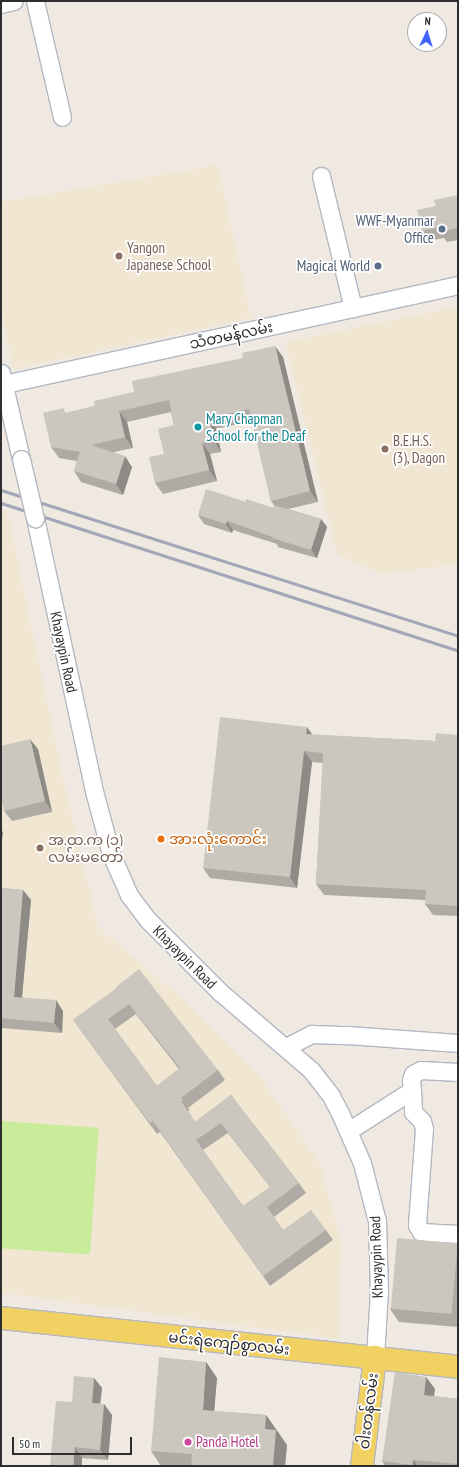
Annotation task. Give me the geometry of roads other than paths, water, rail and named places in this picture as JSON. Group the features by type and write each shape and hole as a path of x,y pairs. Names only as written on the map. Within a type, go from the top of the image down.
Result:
{"main road":[{"name":"မင်းရဲကျော်စွာလမ်း","path":"1,1318 458,1367"},
{"name":"ဝါးတန်လမ်း","path":"362,1466 375,1357"}],"street":[{"path":"1,4 14,1"},
{"path":"35,1 62,117"},
{"path":"321,176 353,308"},
{"name":"သံတမန်လမ်း","path":"2,378 353,308 458,285"},
{"name":"Khayaypin Road","path":"2,378 35,518 94,791 111,854 129,894 148,920 220,992 311,1070 323,1085 340,1113 362,1162 377,1221 379,1291 375,1357"},
{"path":"286,1047 312,1034 348,1035 458,1044"},
{"path":"458,1072 421,1070 413,1074 411,1080 413,1112 422,1121 424,1129 417,1225 421,1232 458,1234"},
{"path":"348,1131 412,1090"}],"railway":[{"path":"1,490 458,636"},
{"path":"1,503 458,651"}],"place":[{"name":"WWF-Myanmar Office","path":"442,229"},
{"name":"Yangon Japanese School","path":"119,256"},
{"name":"Magical World","path":"378,266"},
{"name":"Mary Chapman School for the Deaf","path":"198,427"},
{"name":"B.E.H.S. (3), Dagon","path":"385,449"},
{"name":"အားလုံးကောင်း","path":"161,839"},
{"name":"အ.ထ.က (၁) လမ်းမတော်","path":"40,848"},
{"name":"Panda Hotel","path":"188,1442"}]}
